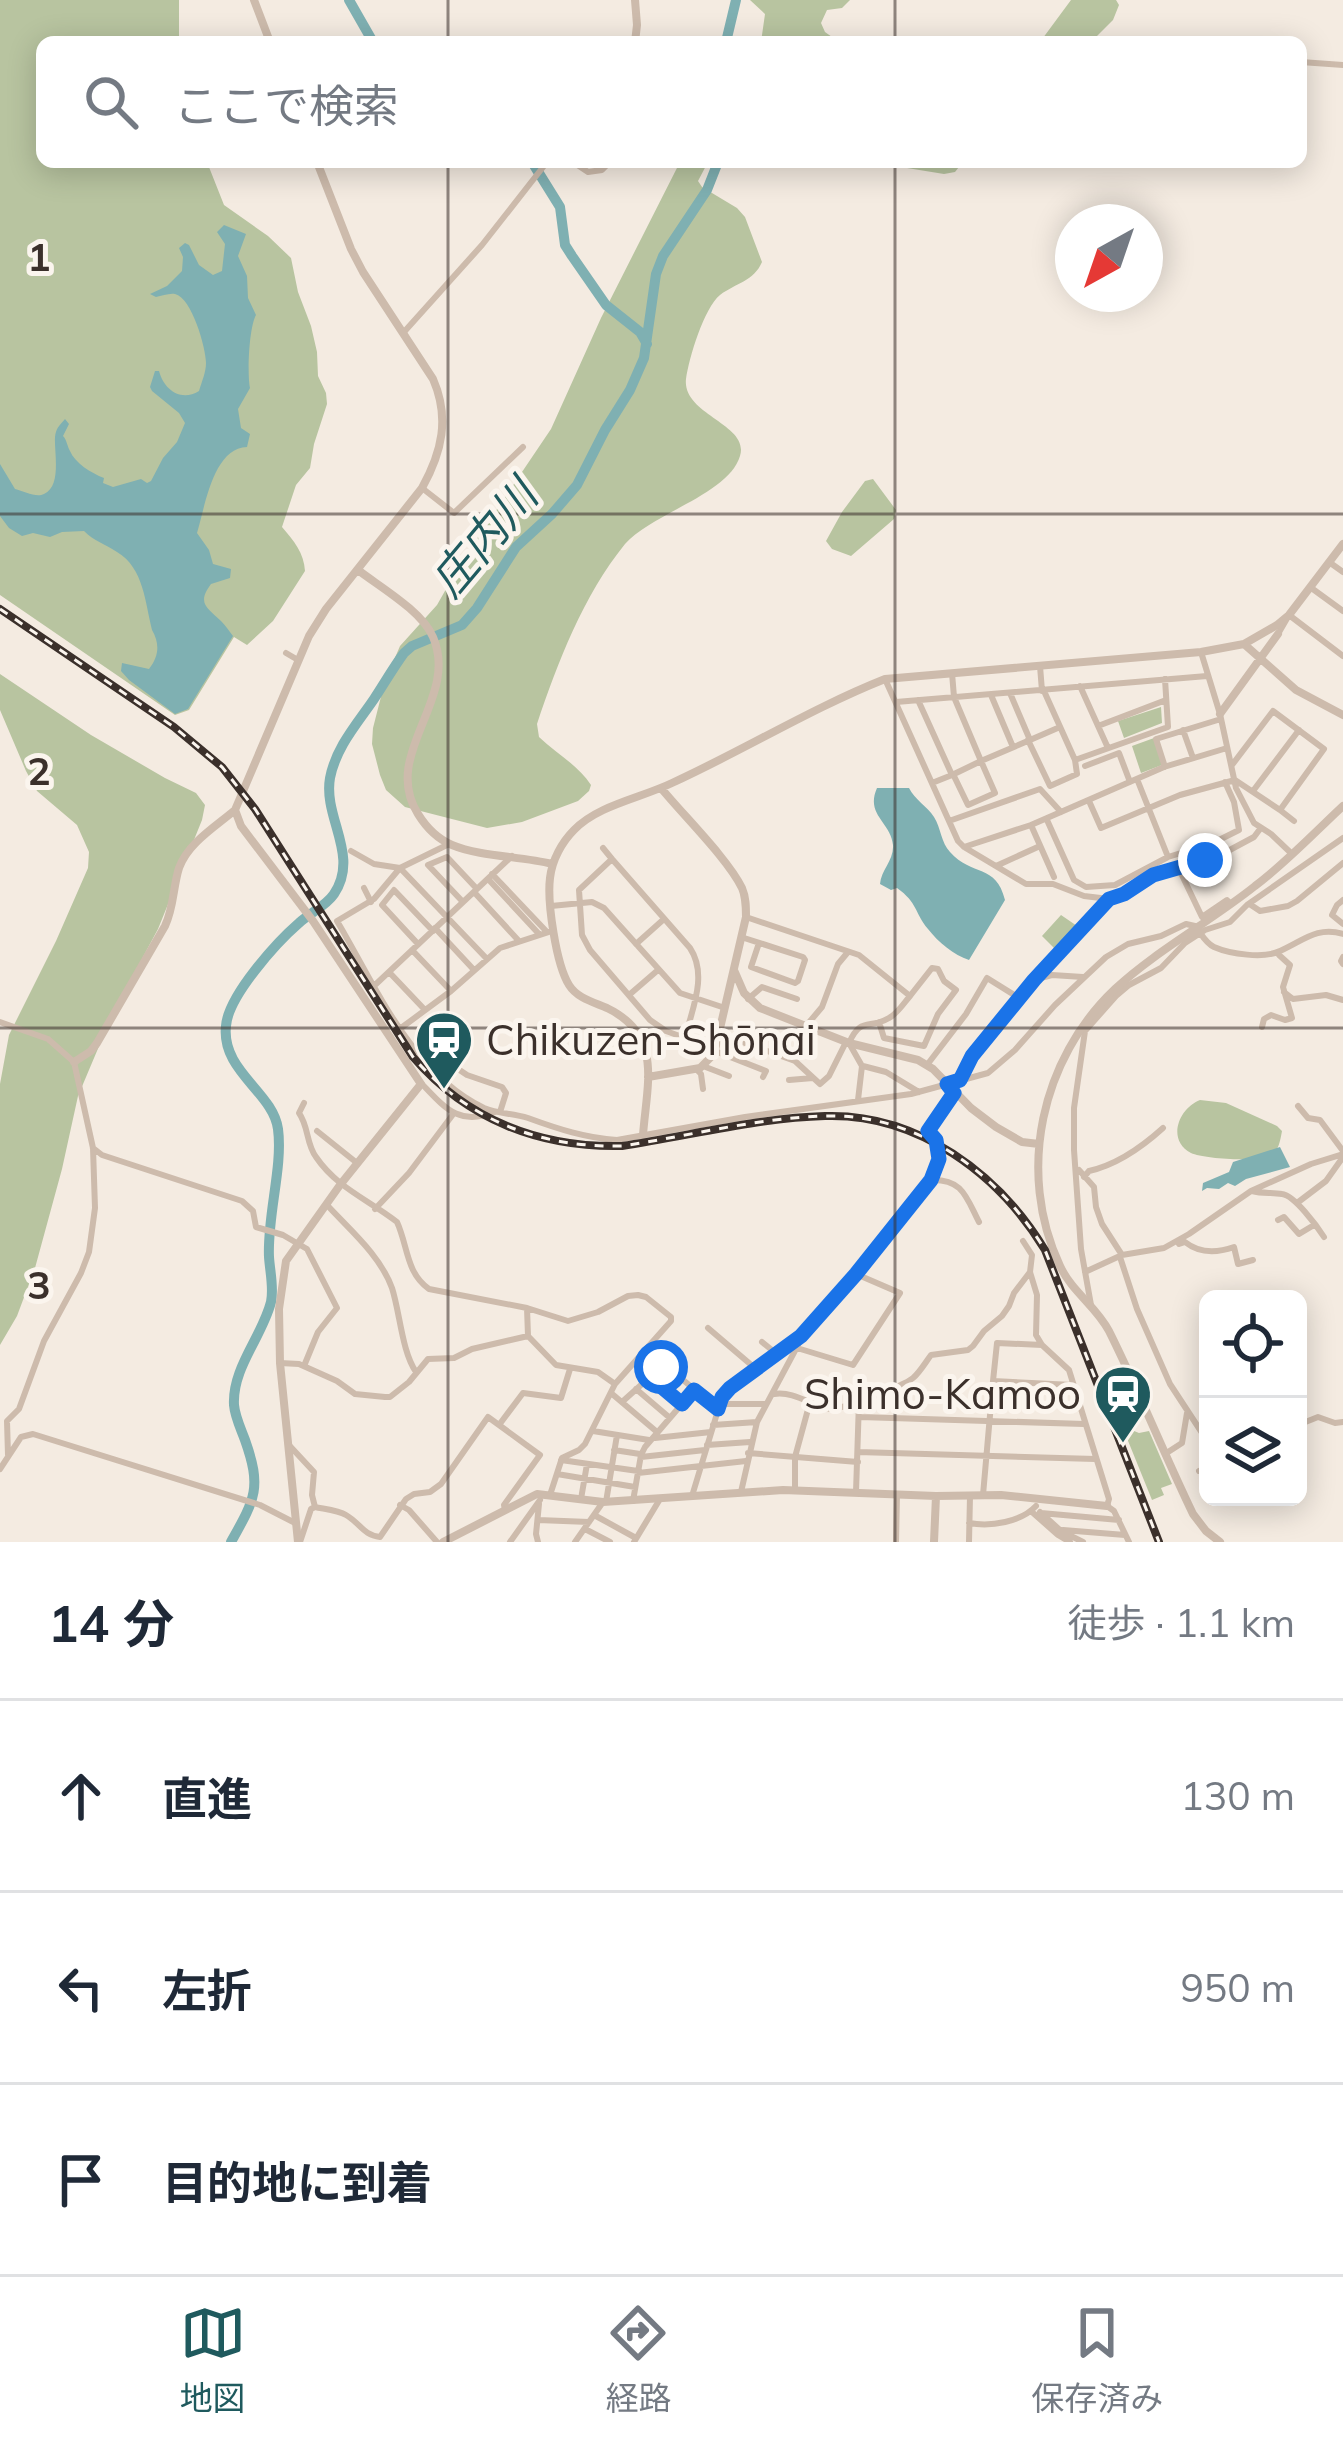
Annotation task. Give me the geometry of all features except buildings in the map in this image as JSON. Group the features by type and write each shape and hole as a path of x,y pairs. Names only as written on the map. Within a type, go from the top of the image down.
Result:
{"street":[{"path":"254,0 268,36"},
{"path":"635,0 636,36"},
{"path":"1307,62 1343,65"},
{"path":"74,1062 97,1043 165,926 178,871 187,854 235,811 309,636 422,488 440,448 443,409 433,379 363,272 319,168"},
{"path":"404,332 542,168"},
{"path":"422,488 454,513 523,447"},
{"path":"1165,767 1156,740 1220,716 1277,628 1343,544"},
{"path":"1329,562 1343,572"},
{"path":"358,570 421,619 437,646 434,697 411,748 406,781 420,818 449,844 553,864"},
{"path":"1310,587 1343,611"},
{"path":"1289,615 1343,656"},
{"path":"547,932 553,864 573,830 590,817 740,752 860,689 885,679 1201,652 1244,644 1277,628"},
{"path":"1244,644 1296,690 1343,715"},
{"path":"1201,652 1236,788 1254,823 1292,854"},
{"path":"286,653 298,660"},
{"path":"1010,693 1050,786 1077,774 1043,691 1040,666"},
{"path":"918,700 968,806 995,794 954,698 952,673"},
{"path":"896,702 1207,676"},
{"path":"885,679 958,841 1026,884 1053,884 1109,899 1153,875 1226,852 1260,829"},
{"path":"1075,760 1168,727 1165,679"},
{"path":"1080,686 1108,748"},
{"path":"991,695 1013,747"},
{"path":"1098,726 1166,700"},
{"path":"1232,765 1274,711 1324,749 1280,810"},
{"path":"932,783 1060,727"},
{"path":"1183,730 1193,758"},
{"path":"1253,791 1299,730"},
{"path":"964,847 1031,825 1165,767 1227,748"},
{"path":"1085,766 1119,753 1168,856"},
{"path":"1089,800 1101,828 1148,807 1235,780 1294,821"},
{"path":"1046,819 1074,880 1086,887 1115,885 1168,856 1239,830 1226,782"},
{"path":"661,788 742,887 746,917 720,1034 715,1052 699,1067"},
{"path":"949,821 1040,789 1061,812"},
{"path":"1220,1542 1206,1538 1108,1329 1070,1285 1048,1237 1037,1169 1039,1144 1063,1058 1119,985 1254,887 1343,806"},
{"path":"235,811 421,1084 454,1114 475,1118 497,1112 506,1093 502,1087 467,1075 443,1058 434,1070"},
{"path":"1031,825 1054,878"},
{"path":"1091,1306 1081,1250 1074,1108 1085,1031 1116,996 1161,968 1199,930 1226,925 1343,838"},
{"path":"449,844 400,868 371,902 337,921 401,1028 434,1070 478,1105 582,1136 617,1140 919,1092 988,1073 1106,957 1128,944 1186,924 1193,924 1213,947 1276,954 1290,965 1284,992 1292,1018 1268,1016 1262,1027"},
{"path":"996,866 1040,846"},
{"path":"603,848 613,859 664,919 697,960 698,981 685,1038 657,1025 586,944 578,902 581,887 613,859"},
{"path":"351,851 374,864 400,868 488,958"},
{"path":"375,985 512,856"},
{"path":"463,902 428,865 447,857 518,940"},
{"path":"1250,904 1260,911 1288,906 1343,863"},
{"path":"1180,869 1202,917 1227,901 1232,904"},
{"path":"490,877 547,932 570,988 639,1031 648,1051 643,1135"},
{"path":"1254,887 1262,896"},
{"path":"364,888 371,902"},
{"path":"451,991 382,905 394,890 474,970"},
{"path":"960,1080 972,1056 1019,998 1109,899"},
{"path":"1343,900 1333,915 1343,924"},
{"path":"551,906 592,902 604,908 680,993 725,1008"},
{"path":"746,917 863,958 910,996"},
{"path":"636,944 664,919"},
{"path":"401,1028 500,947 547,932"},
{"path":"1276,954 1319,932 1343,934"},
{"path":"741,937 802,957 798,981 751,967 758,943"},
{"path":"805,1027 822,1007 838,964 848,952"},
{"path":"734,967 748,999 769,1013 927,1065 1008,1135 1039,1144"},
{"path":"720,1034 795,1061 820,1084 857,1028 893,1016 932,968 938,968 956,990 938,1014 924,1046 884,1038 879,1022"},
{"path":"629,995 658,969"},
{"path":"389,972 425,1010"},
{"path":"1034,980 1052,975 1084,977"},
{"path":"927,1065 966,1015 987,978 1019,998"},
{"path":"748,999 762,987 797,999"},
{"path":"1284,992 1293,999 1325,995 1343,1000"},
{"path":"0,1022 48,1039 74,1062 94,1148 95,1208 89,1252 44,1341 19,1408 7,1421 8,1455"},
{"path":"848,1042 862,1066 858,1100"},
{"path":"715,1052 766,1070 764,1077"},
{"path":"862,1066 886,1072 919,1092"},
{"path":"648,1077 699,1067 729,1076"},
{"path":"699,1067 703,1089"},
{"path":"788,1080 813,1078"},
{"path":"299,1542 280,1363 279,1309 286,1261 421,1084"},
{"path":"692,1496 719,1407 730,1388 801,1336 931,1180 939,1159 929,1127 954,1093"},
{"path":"304,1103 299,1113 307,1124 313,1152 340,1185 397,1222 412,1272 422,1285 437,1293 527,1308 568,1321 638,1295 671,1317 613,1388 579,1450 561,1460 544,1496 511,1542"},
{"path":"1298,1106 1308,1118 1320,1120 1343,1154"},
{"path":"375,1209 409,1174 454,1114"},
{"path":"1084,1177 1144,1148 1163,1128"},
{"path":"317,1131 357,1162"},
{"path":"94,1148 102,1155 242,1201 254,1211 256,1227 283,1235 312,1254 337,1304 318,1332 304,1366"},
{"path":"1172,1244 1251,1191 1343,1154"},
{"path":"1297,1202 1326,1181 1343,1154"},
{"path":"1076,1165 1095,1191 1102,1224 1121,1256 1170,1384 1199,1429"},
{"path":"931,1180 947,1180 959,1187 979,1222"},
{"path":"1251,1191 1284,1194 1297,1202 1324,1237"},
{"path":"325,1204 370,1250 389,1281 416,1372"},
{"path":"1278,1220 1284,1217 1300,1234 1314,1225"},
{"path":"1022,1241 1032,1255 1036,1335 1069,1370 1109,1499 1107,1506"},
{"path":"1085,1272 1121,1256 1185,1242 1195,1250 1218,1253 1234,1247 1238,1264 1253,1260"},
{"path":"773,1394 786,1393 843,1409 900,1386 918,1374 931,1355 968,1350 1010,1306 1030,1272"},
{"path":"796,1348 853,1365 900,1293 856,1274"},
{"path":"527,1308 527,1336 556,1365 598,1372 654,1437"},
{"path":"708,1328 756,1370"},
{"path":"280,1363 304,1366 355,1394 385,1397 409,1382 428,1359 454,1358 491,1343 527,1336"},
{"path":"741,1492 757,1422 801,1336"},
{"path":"762,1342 778,1355"},
{"path":"983,1495 997,1343 1042,1345"},
{"path":"647,1351 719,1407 766,1404"},
{"path":"622,1402 661,1367"},
{"path":"499,1425 523,1393 561,1398 570,1369"},
{"path":"650,1377 682,1404"},
{"path":"993,1382 1073,1385"},
{"path":"636,1389 670,1418"},
{"path":"633,1501 641,1455 694,1390"},
{"path":"856,1492 860,1401"},
{"path":"794,1490 795,1457 810,1402"},
{"path":"1165,1454 1182,1443 1187,1412"},
{"path":"315,1507 346,1515 376,1539 400,1505 441,1484 488,1417 540,1455 505,1510"},
{"path":"860,1417 1084,1424"},
{"path":"1307,1421 1318,1417 1343,1422"},
{"path":"593,1431 654,1437 757,1422"},
{"path":"0,1469 21,1437 33,1434 260,1505 296,1524"},
{"path":"575,1542 604,1502 617,1435"},
{"path":"614,1450 641,1455 750,1442"},
{"path":"288,1444 314,1472 315,1507"},
{"path":"561,1460 638,1472 747,1457 1095,1459"},
{"path":"580,1499 587,1464"},
{"path":"556,1474 635,1487"},
{"path":"400,1505 440,1542 527,1498 544,1496 604,1502 794,1490 983,1495 1118,1520"},
{"path":"896,1542 897,1494"},
{"path":"538,1542 544,1496"},
{"path":"934,1542 936,1496"},
{"path":"968,1542 970,1496"},
{"path":"538,1520 589,1522 635,1540 659,1499"},
{"path":"969,1523 995,1525 1036,1507 1107,1506 1127,1538"},
{"path":"299,1542 315,1507"},
{"path":"1036,1507 1061,1531 1083,1542"},
{"path":"1036,1507 1058,1535 1070,1542"},
{"path":"589,1522 610,1542"},
{"path":"1061,1531 1127,1538"}],"green space":[{"path":"0,0 179,0 179,36 36,36 36,168 209,168 224,205 291,258 327,404 310,468 296,485 282,527 300,553 305,571 273,621 247,645 234,637 189,710 175,715 0,595"},
{"path":"750,0 850,0 842,8 827,10 821,23 831,36 762,36 765,14"},
{"path":"1071,0 1116,0 1119,5 1113,20 1097,36 1044,36"},
{"path":"677,168 705,168 698,181 745,217 762,262 749,278 714,301 698,334 686,379 694,402 735,436 740,456 721,482 625,544 596,585 573,630 537,724 539,737 580,771 591,785 589,791 578,801 522,822 487,828 405,807 386,790 372,744 385,681 400,646 437,605 551,429"},
{"path":"907,168 958,168 944,174"},
{"path":"873,479 896,510 894,519 851,556 832,549 826,541 842,512 865,481"},
{"path":"0,674 91,735 196,793 205,805 158,929 113,1013 78,1096 35,1268 0,1345 0,1084 9,1035 88,868 89,852 77,825 37,791 26,771 0,710"},
{"path":"1161,707 1162,723 1124,738 1118,721"},
{"path":"1154,738 1162,765 1141,773 1132,746"},
{"path":"1061,915 1080,928 1058,952 1042,936"},
{"path":"1200,1100 1226,1103 1277,1126 1282,1131 1277,1149 1253,1159 1191,1153 1179,1140 1178,1125 1186,1110"},
{"path":"1122,1426 1139,1433 1149,1431 1172,1484 1161,1488 1164,1495 1152,1500"}],"water":[{"path":"224,225 246,234 238,256 256,315 249,351 250,388 238,409 241,428 250,434 247,447 235,450 218,468 197,533 213,564 231,569 230,578 211,584 204,601 233,636 188,709 175,714 121,671 122,663 149,669 157,650 133,567 84,531 22,536 9,528 0,516 0,464 15,489 34,495 50,490 56,468 55,434 65,419 69,424 63,436 72,455 104,478 103,483 113,487 151,481 185,423 152,391 155,371 169,389 186,395 199,391 206,363 187,304 175,294 150,294 182,271 179,248 185,243 199,265 213,275 222,271 225,244 217,232"},
{"path":"877,788 909,788 934,817 950,852 989,875 1001,888 1005,900 969,960 937,939 904,893 880,884 893,845 874,805"},
{"path":"1280,1147 1290,1167 1235,1186 1228,1183 1202,1191 1203,1183 1229,1172 1233,1162"}],"waterway":[{"name":"庄内川","path":"349,0 370,36"},
{"path":"727,36 736,0"},
{"name":"庄内川","path":"536,168 560,207 565,245 606,305 640,332 647,344"},
{"name":"庄内川","path":"231,1542 253,1493 253,1470 236,1414 235,1391 271,1302 269,1241 279,1144 274,1116 231,1056 229,1014 267,956 331,898 341,879 342,851 329,793 333,767 348,736 404,653 462,625 516,547 577,485 644,358 663,256 707,190 716,168"}],"railway":[{"path":"0,609 174,727 222,767 255,809 413,1057 457,1098 481,1113 562,1142 622,1146 774,1120 859,1118 923,1137 980,1173 1045,1250 1159,1542"}],"place":[{"name":"Chikuzen-Shōnai","path":"444,1091"},
{"name":"Shimo-Kamoo","path":"1123,1445"}],"route":[{"path":"661,1367 650,1377 682,1404 694,1390 718,1409 722,1397 739,1380 801,1336 931,1180 939,1159 938,1145 928,1131 954,1093 947,1084 960,1080 972,1056 1034,980 1109,899 1153,875 1205,860"}]}
